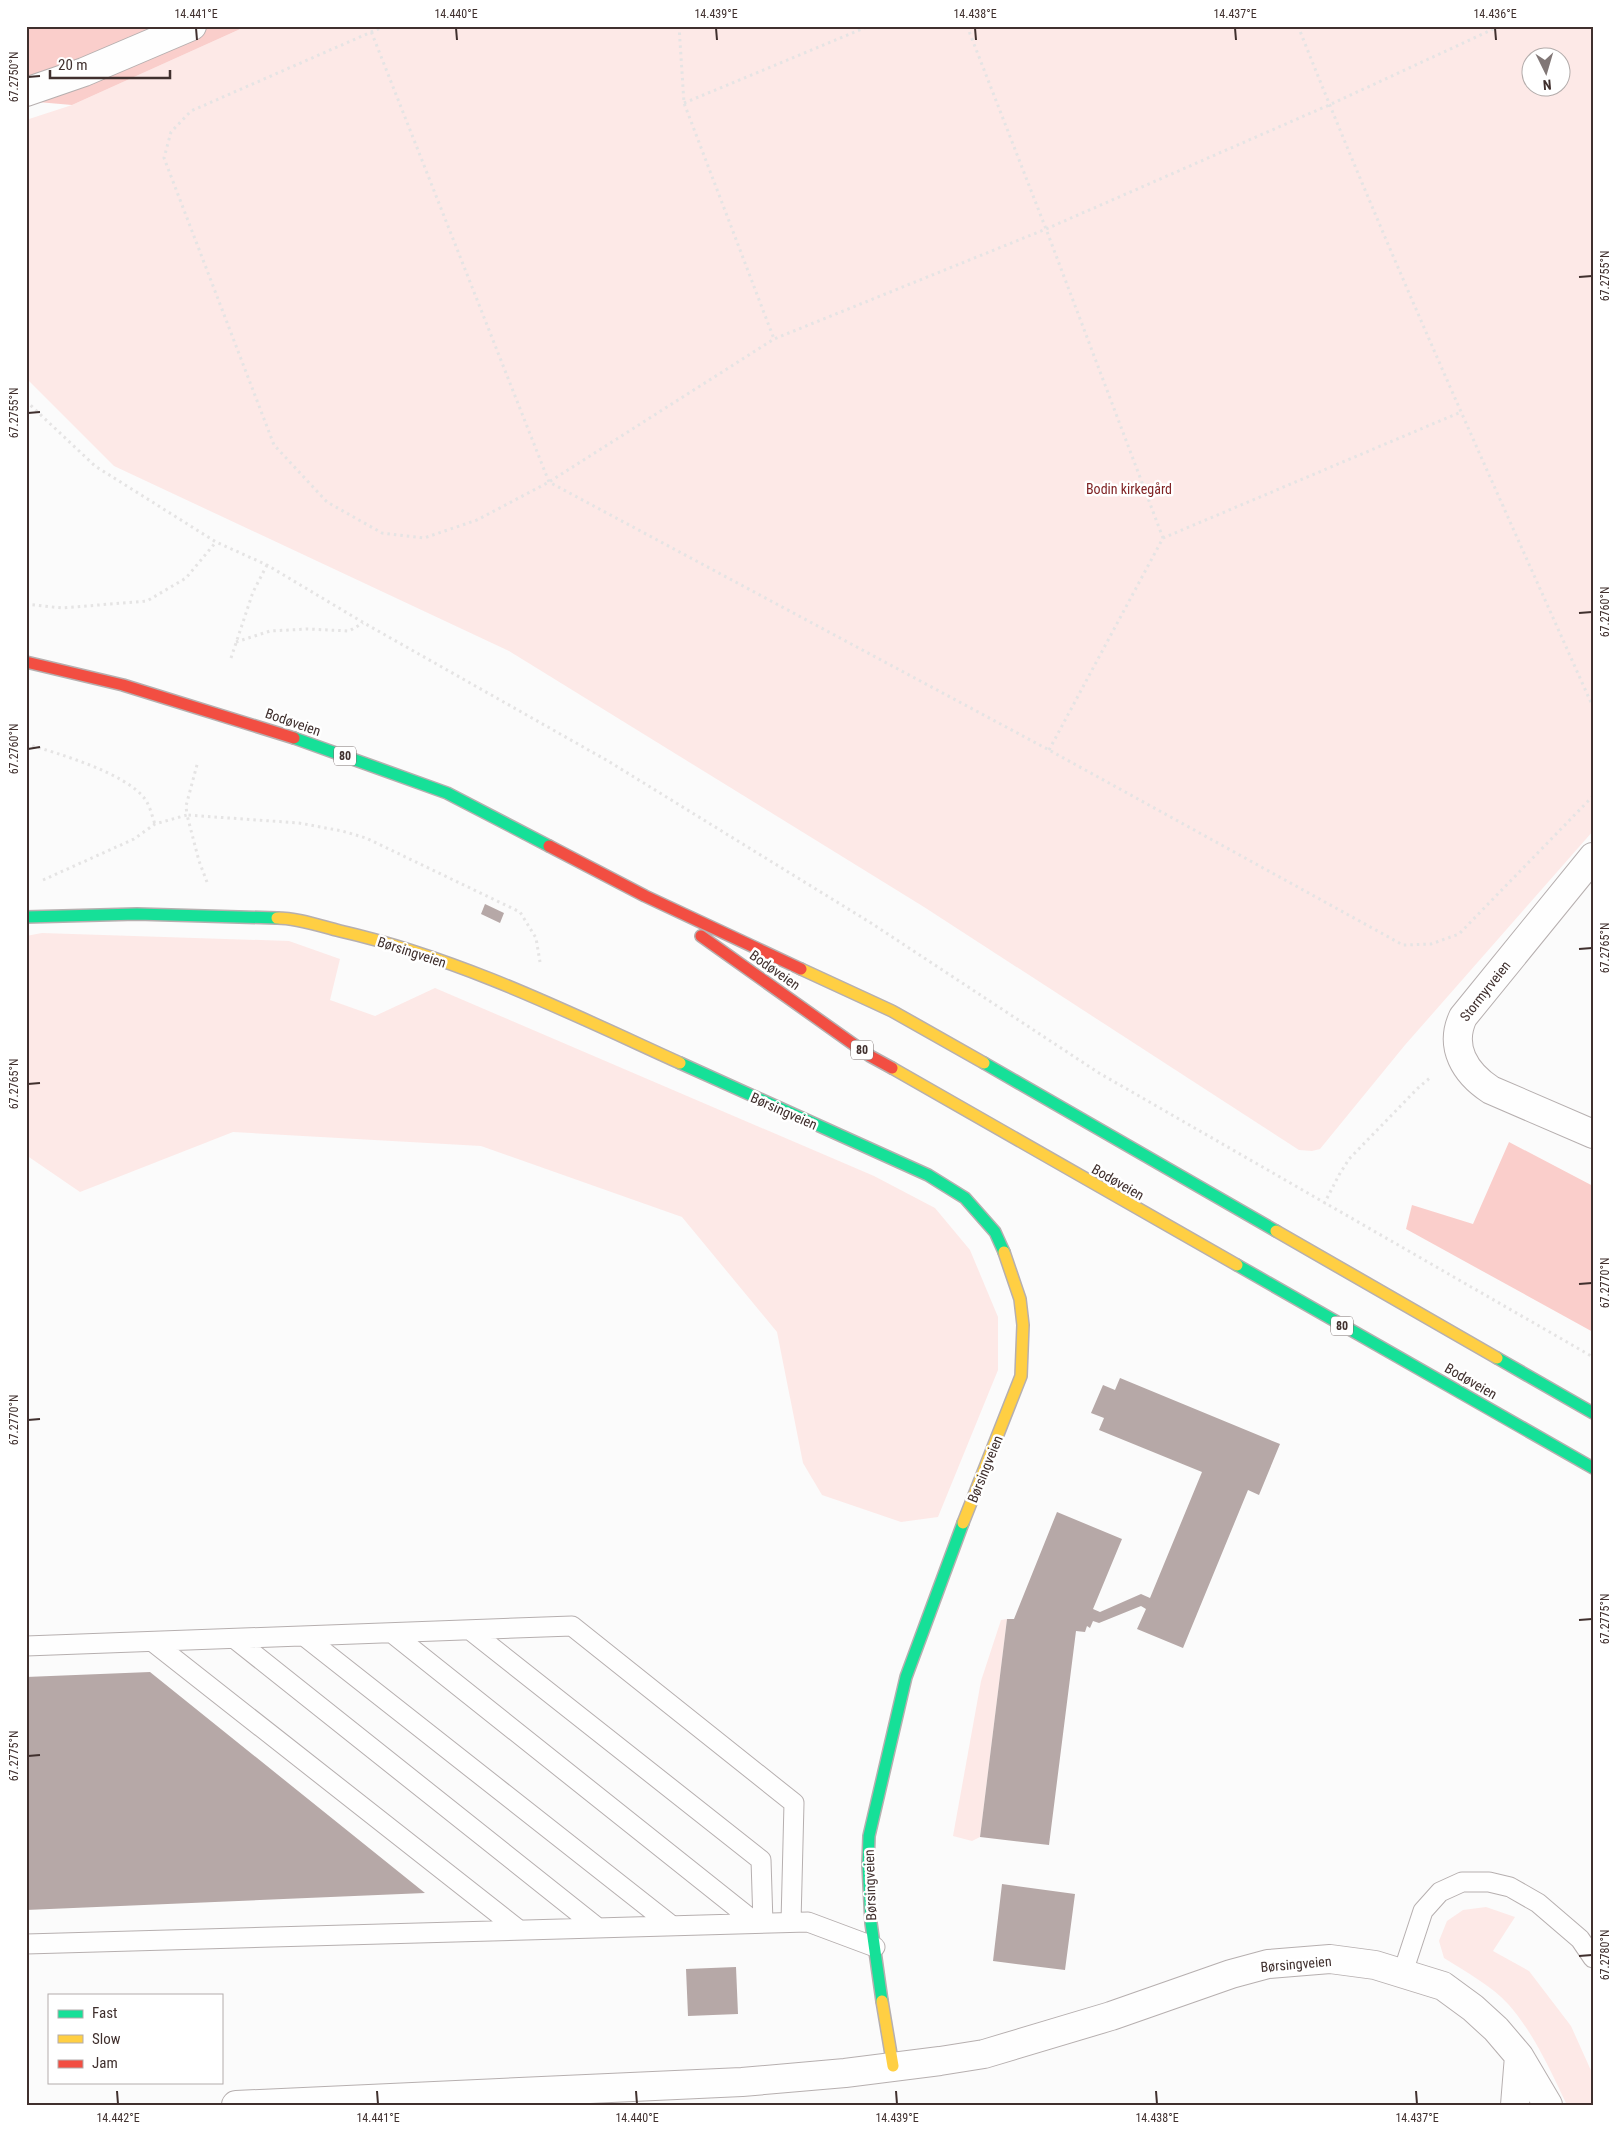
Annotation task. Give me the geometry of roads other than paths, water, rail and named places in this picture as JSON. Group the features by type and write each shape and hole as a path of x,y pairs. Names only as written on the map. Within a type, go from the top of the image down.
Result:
{"main road":[{"name":"Bodøveien","path":"26,662 123,685 272,730 448,793 645,896 892,1011 1593,1413"},
{"name":"Bodøveien","path":"645,896 870,1056 1593,1468"},
{"name":"Børsingveien","path":"26,917 127,914 283,918 362,936 441,961 533,997 928,1175 965,1198 995,1232 1009,1263 1020,1299 1023,1325 1021,1376 940,1583 906,1676 869,1836 868,1888 893,2066"}],"street":[{"path":"26,92 84,72 192,26"},
{"name":"Stormyrveien","path":"1593,857 1463,1017 1458,1026 1457,1037 1460,1055 1467,1070 1478,1082 1491,1090 1593,1134"},
{"name":"Børsingveien","path":"893,2066 984,2054 1111,2016 1231,1974 1268,1964 1330,1959 1375,1965 1403,1972 1443,1986 1479,2014 1519,2056 1548,2105"},
{"path":"1515,2105 1519,2056"},
{"path":"236,2105 742,2082 845,2073 893,2066"}],"lane":[{"path":"26,1646 572,1626 794,1803 791,1922"},
{"path":"470,1630 761,1860 760,1923"},
{"path":"392,1633 760,1923"},
{"path":"304,1636 671,1926"},
{"path":"235,1638 598,1928"},
{"path":"153,1642 519,1930"},
{"path":"1403,1972 1423,1911 1440,1892 1462,1882 1489,1882 1510,1887 1538,1903 1580,1939 1593,1958"},
{"path":"26,1944 808,1922 875,1947"}],"park label":[{"name":"Bodin kirkegård","path":"1129,489"}]}
